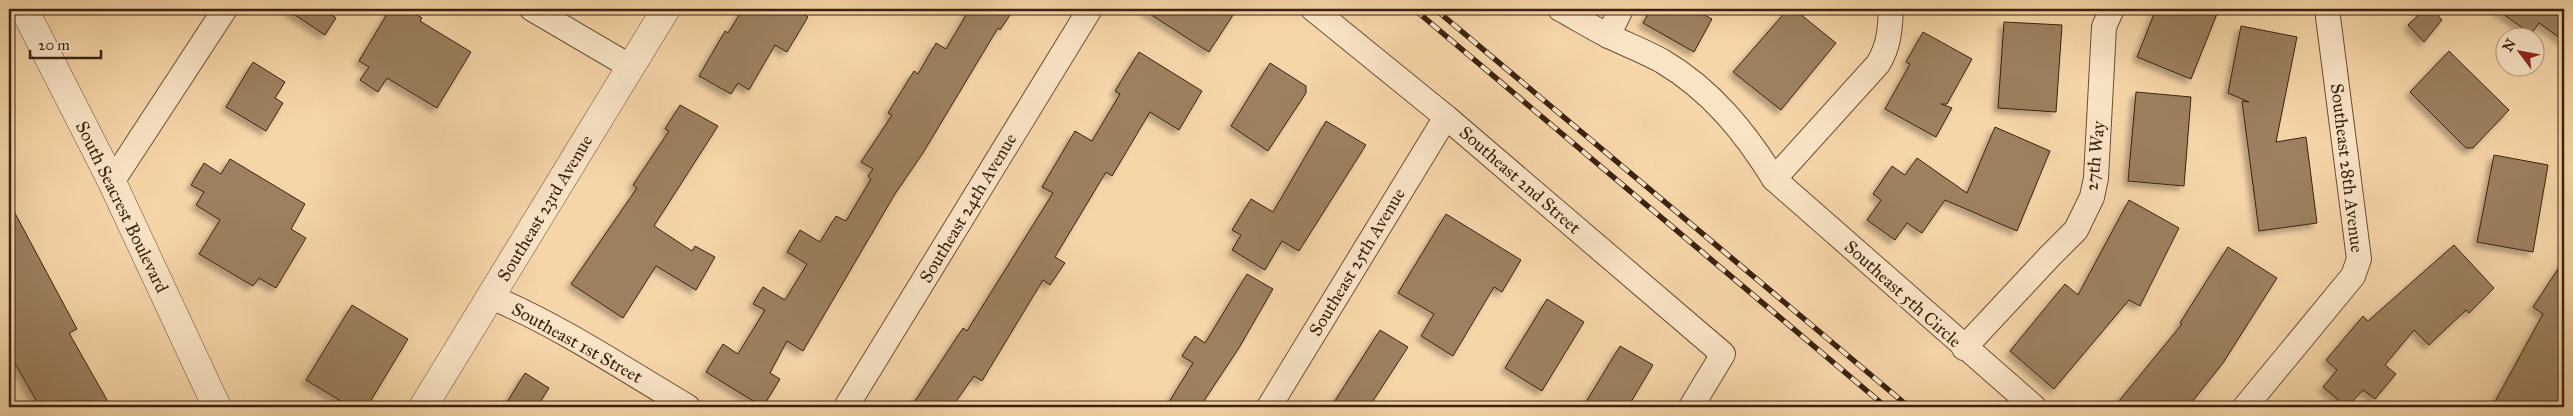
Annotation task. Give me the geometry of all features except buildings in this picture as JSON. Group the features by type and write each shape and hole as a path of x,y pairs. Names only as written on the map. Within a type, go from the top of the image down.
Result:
{"street":[{"name":"South Seacrest Boulevard","path":"24,9 112,182 217,407"},
{"path":"112,182 225,9"},
{"path":"532,9 631,67"},
{"name":"Southeast 23rd Avenue","path":"423,407 666,9"},
{"name":"Southeast 24th Avenue","path":"846,407 1090,9"},
{"name":"Southeast 2nd Street","path":"1313,9 1446,117 1723,354 1691,407"},
{"name":"Southeast 5th Circle","path":"1560,9 1608,36 1662,62 1696,85 1726,112 1752,144 1774,179 1964,348 2034,407"},
{"path":"1608,36 1621,9"},
{"path":"1774,179 1878,64 1886,50 1890,35 1891,9"},
{"name":"27th Way","path":"1964,348 2050,256 2065,244 2086,214 2096,178 2104,27 2112,9"},
{"name":"Southeast 28th Avenue","path":"2245,407 2353,276 2359,259 2327,9"},
{"name":"Southeast 25th Avenue","path":"1269,407 1446,117"},
{"name":"Southeast 1st Street","path":"491,297 518,309 688,407"}],"railway":[{"path":"1414,9 1886,407"},
{"path":"1435,9 1909,407"}]}
